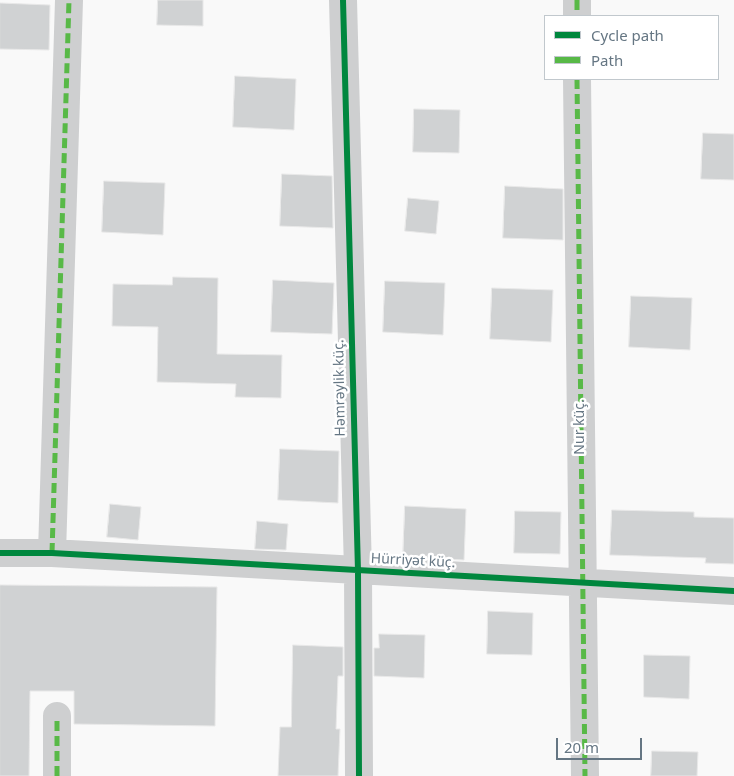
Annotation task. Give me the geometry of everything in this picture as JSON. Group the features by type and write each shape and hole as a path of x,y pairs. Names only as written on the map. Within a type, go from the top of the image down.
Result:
{"street":[{"path":"52,553 69,0"},
{"name":"Həmrəylik küç.","path":"343,0 358,571 359,776"},
{"path":"577,0 577,15"},
{"name":"Nur küç.","path":"578,80 585,776"},
{"name":"Hürriyət küç.","path":"0,553 52,553 358,571 582,581 734,591"},
{"path":"57,716 57,776"}],"building":[{"path":"158,0 203,0 203,26 157,25"},
{"path":"0,3 50,5 49,50 0,49"},
{"path":"235,76 296,79 294,130 233,127"},
{"path":"414,109 460,110 459,153 413,152"},
{"path":"703,133 734,134 734,180 701,179"},
{"path":"282,174 332,176 333,228 280,226"},
{"path":"104,181 165,183 163,235 102,232"},
{"path":"505,186 563,189 563,240 503,238"},
{"path":"408,198 439,201 436,234 405,231"},
{"path":"173,277 218,278 217,354 282,355 281,398 235,397 236,384 157,382 158,327 112,326 113,284 172,285"},
{"path":"273,280 334,283 332,334 271,332"},
{"path":"385,281 445,283 443,335 383,332"},
{"path":"492,288 553,290 551,342 490,339"},
{"path":"631,296 692,298 690,350 629,347"},
{"path":"280,449 339,451 338,503 278,500"},
{"path":"110,504 141,507 138,540 107,537"},
{"path":"405,506 466,509 464,560 403,557"},
{"path":"612,510 694,512 694,517 734,518 734,564 705,563 706,558 610,555"},
{"path":"515,511 561,512 560,554 514,553"},
{"path":"257,521 288,524 286,550 255,549"},
{"path":"0,585 217,587 215,726 74,724 74,691 30,691 29,776 0,776"},
{"path":"488,611 533,613 532,655 487,654"},
{"path":"379,634 425,635 424,678 374,676 374,648 379,648"},
{"path":"293,645 343,647 343,676 338,676 336,729 340,729 338,776 278,776 280,727 291,727"},
{"path":"644,655 690,656 689,699 644,697"},
{"path":"652,751 698,752 697,776 651,776"}],"marked path":[{"path":"52,553 69,0"},
{"path":"577,0 577,15"},
{"path":"577,80 585,776"},
{"path":"57,716 57,776"}],"cycle path":[{"path":"343,0 358,571 359,776"},
{"path":"0,553 52,553 734,591"}]}
